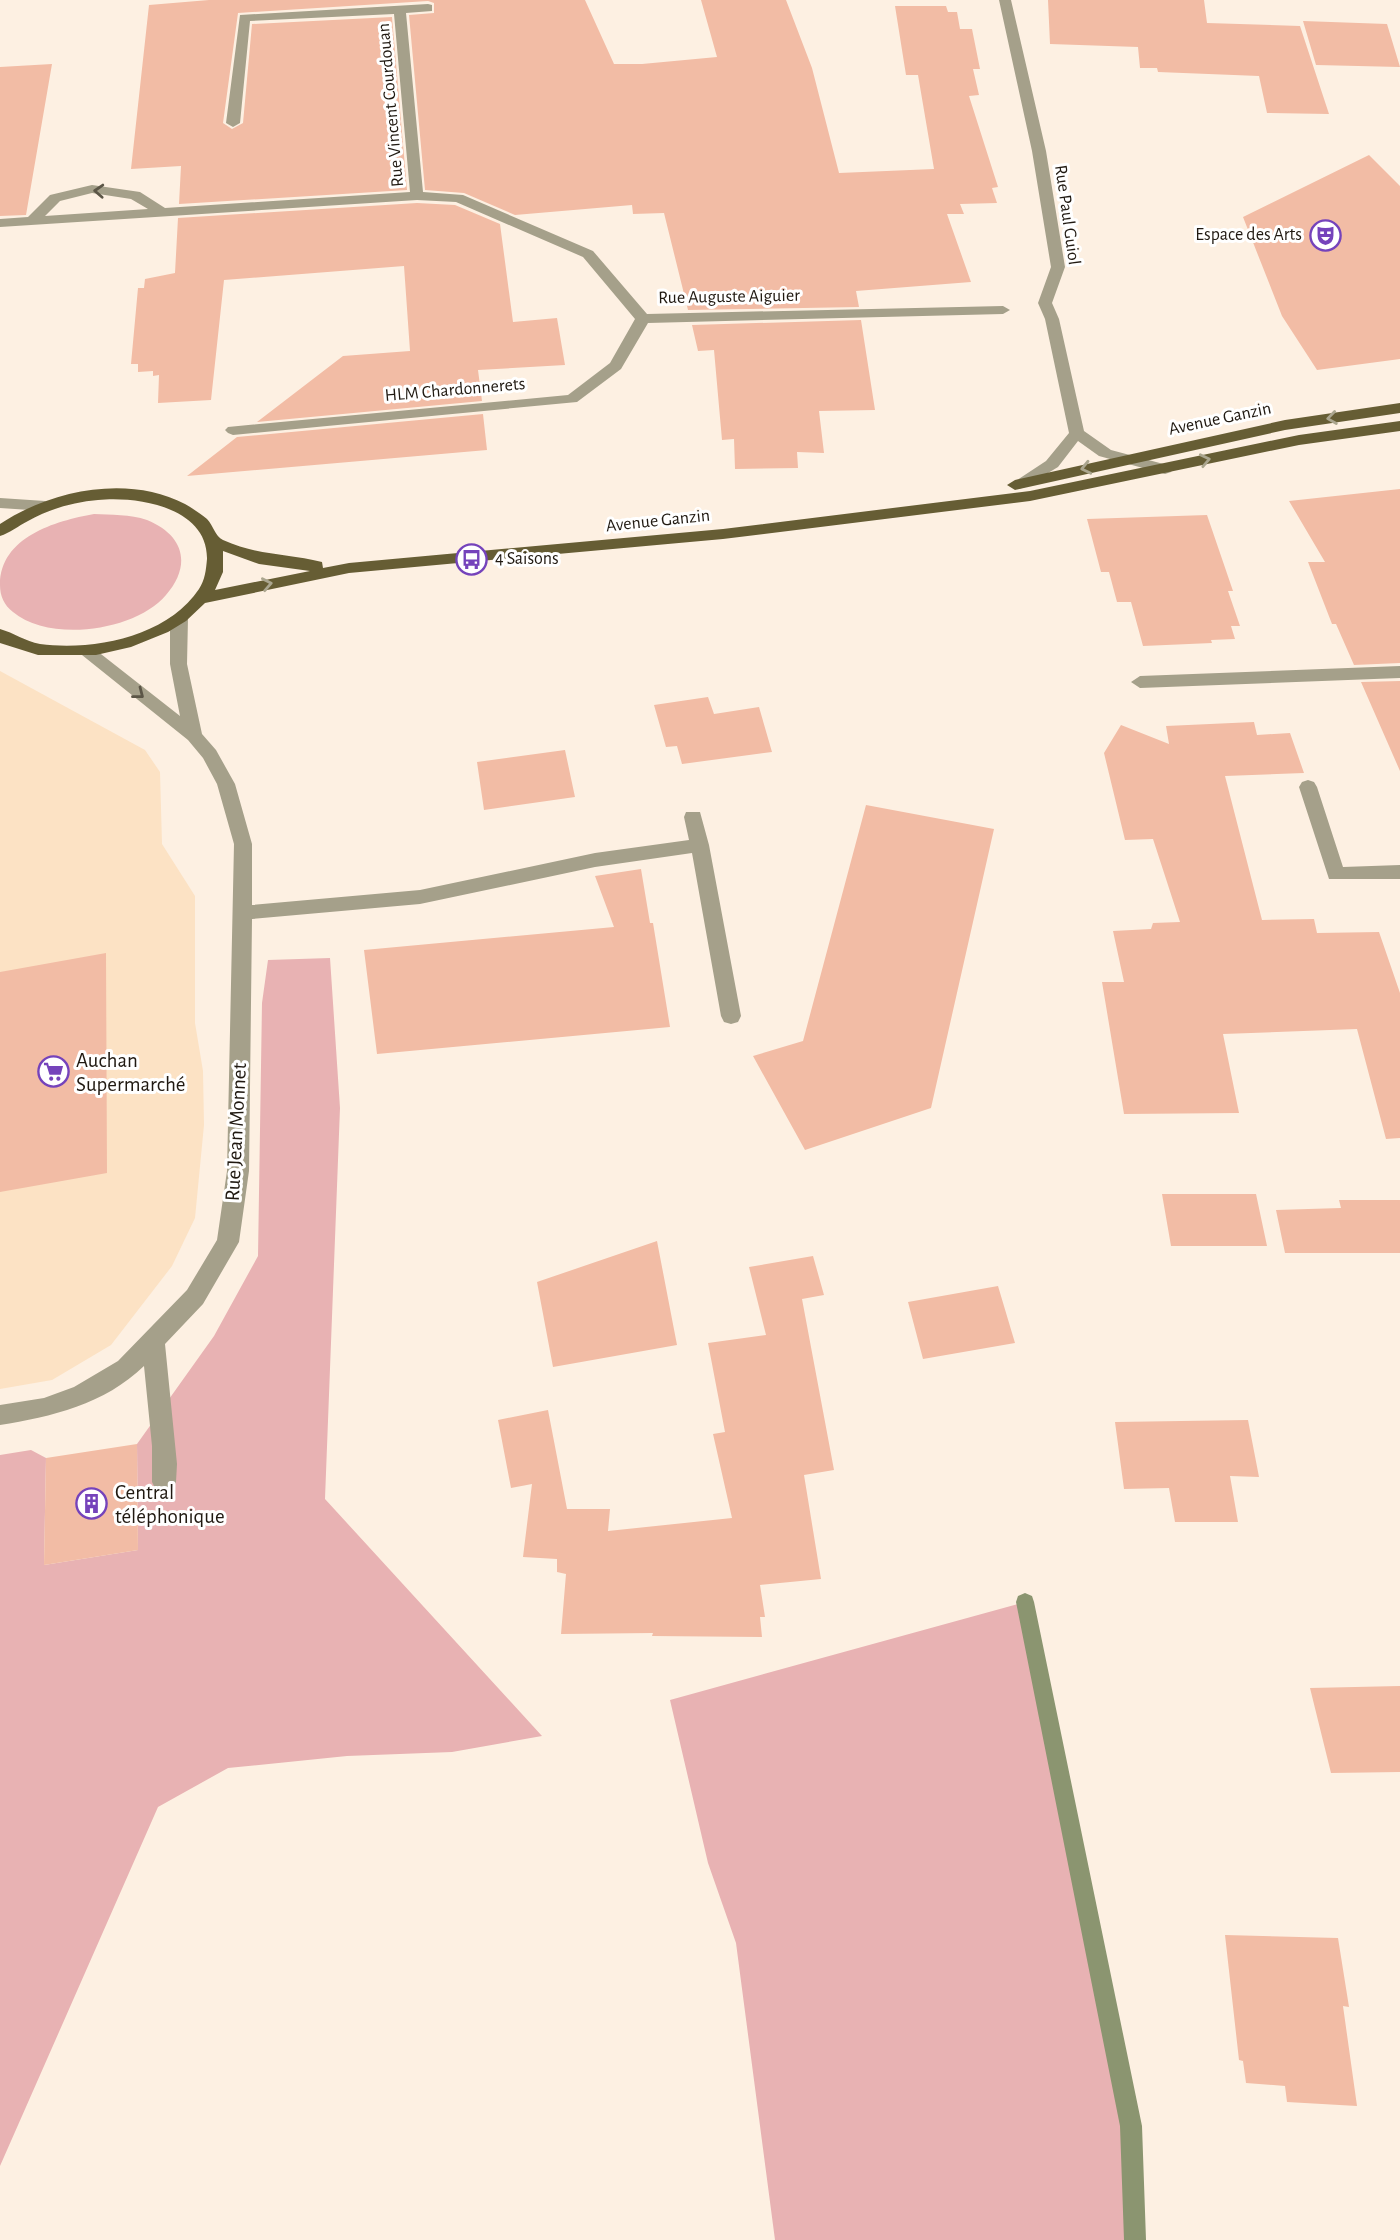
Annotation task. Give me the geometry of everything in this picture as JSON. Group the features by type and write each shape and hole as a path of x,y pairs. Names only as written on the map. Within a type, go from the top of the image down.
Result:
{"main road":[{"name":"Avenue Ganzin","path":"970,503 1019,484 1123,459 1285,425 1400,408"},
{"name":"Avenue Ganzin","path":"200,599 349,568 723,534 1030,496 1299,440 1400,426"},
{"path":"0,531 10,522 45,506 78,497 114,494 148,497 178,507 200,522 214,542 216,561 200,599 179,618 152,634 120,645 86,651 42,650 0,635"},
{"name":"Avenue Ganzin","path":"214,542 259,559 291,565 349,568"}],"street":[{"name":"Rue Paul Guiol","path":"1005,0 1038,151 1058,267 1045,303 1052,319 1077,433"},
{"name":"Rue Vincent Courdouan","path":"233,123 244,18 428,8"},
{"name":"Rue Vincent Courdouan","path":"400,10 417,196"},
{"path":"32,221 55,198 92,189 135,195 162,212"},
{"name":"Rue Auguste Aiguier","path":"0,223 417,196 458,198 588,254 643,318 1003,310"},
{"name":"HLM Chardonnerets","path":"233,430 572,399 616,366 643,318"},
{"path":"1019,484 1052,464 1077,433 1105,453 1165,469"},
{"path":"0,503 45,506"},
{"name":"Rue Jean Monnet","path":"179,618 176,649 178,674 194,736"},
{"name":"Rue Jean Monnet","path":"0,1415 44,1408 81,1395 126,1368 154,1341 195,1297 228,1242 238,1171 243,844 226,784 210,754 194,736 86,651"},
{"path":"1140,682 1400,672"},
{"path":"1308,787 1336,874 1400,872"},
{"path":"693,817 731,1016"},
{"path":"242,913 419,897 595,860 700,845"},
{"path":"154,1341 154,1378 160,1396 167,1450 164,1482"}],"shaded area":[{"path":"94,514 141,518 160,526 169,534 176,542 181,562 174,584 166,595 135,617 92,629 48,627 29,622 13,612 5,603 0,589 2,568 9,555 19,543 32,534 63,521"},
{"path":"0,671 145,750 160,772 162,844 195,896 195,1023 203,1071 204,1125 195,1218 172,1266 111,1345 52,1380 0,1389"},
{"path":"330,958 340,1108 325,1499 542,1736 452,1752 347,1756 228,1768 158,1807 0,2166 0,1455 31,1450 46,1458 44,1565 138,1550 137,1444 214,1336 258,1256 262,1003 268,960"},
{"path":"1025,1602 1131,2126 1135,2240 775,2240 736,1943 708,1863 670,1700"}],"building":[{"path":"209,0 585,0 614,64 642,64 717,57 701,0 786,0 812,68 839,173 934,169 918,75 906,75 895,6 946,6 948,12 957,12 960,29 972,29 980,69 973,69 979,95 969,96 998,187 992,188 997,203 960,204 964,214 947,214 971,282 856,291 859,307 688,310 664,213 633,214 632,205 515,215 464,193 425,190 409,15 434,13 434,3 428,1 238,13 223,123 232,129 243,123 252,24 392,17 407,190 179,204 181,166 131,169 149,5"},
{"path":"1048,0 1204,0 1207,23 1300,26 1329,114 1267,113 1259,76 1158,72 1157,68 1140,68 1138,47 1050,44"},
{"path":"1303,21 1387,24 1400,67 1316,65"},
{"path":"52,64 26,215 0,216 0,67"},
{"name":"Espace des Arts","path":"1369,155 1400,186 1400,359 1317,370 1282,316 1243,217"},
{"path":"417,203 455,205 500,224 513,322 557,318 565,365 478,370 482,401 257,422 343,356 410,351 404,266 224,280 211,400 158,403 159,375 153,376 153,371 138,372 138,364 131,364 138,288 144,288 145,279 175,273 178,218"},
{"path":"861,320 875,410 819,411 824,453 797,452 798,468 735,469 734,439 722,440 714,350 698,351 692,325"},
{"path":"483,414 487,450 187,476 237,437"},
{"path":"1400,489 1400,663 1354,665 1336,624 1332,624 1308,562 1325,562 1289,501"},
{"path":"1207,515 1233,591 1228,591 1240,626 1231,626 1235,639 1211,640 1212,643 1143,646 1131,602 1117,602 1109,572 1101,572 1087,519"},
{"path":"1400,681 1400,771 1361,682"},
{"path":"708,697 714,714 759,707 772,752 682,764 677,746 666,747 654,705"},
{"path":"1254,722 1257,735 1290,733 1304,773 1225,776 1262,920 1314,919 1317,933 1379,932 1400,993 1400,1138 1386,1139 1357,1029 1223,1034 1239,1113 1124,1114 1102,982 1124,982 1113,931 1151,929 1153,923 1180,922 1153,839 1125,840 1104,753 1121,725 1169,744 1166,726"},
{"path":"565,750 575,797 484,810 477,762"},
{"path":"866,805 994,829 931,1108 805,1150 753,1056 803,1041"},
{"path":"641,869 670,1027 377,1054 364,950 614,927 595,876"},
{"name":"Auchan Supermarché","path":"106,953 107,1173 0,1192 0,972"},
{"path":"1162,1194 1256,1194 1267,1246 1171,1246"},
{"path":"1339,1200 1400,1200 1400,1253 1285,1253 1276,1210 1341,1208"},
{"path":"657,1241 677,1345 553,1367 537,1282"},
{"path":"813,1256 824,1295 802,1299 834,1470 804,1475 821,1579 760,1585 765,1617 760,1617 762,1637 652,1636 653,1633 561,1634 566,1574 557,1572 557,1559 523,1557 532,1484 511,1488 498,1420 548,1410 567,1509 610,1509 608,1531 732,1518 713,1434 725,1432 708,1343 766,1335 749,1267"},
{"path":"998,1286 1015,1343 923,1359 908,1302"},
{"path":"1248,1420 1259,1477 1230,1476 1238,1522 1175,1522 1169,1488 1124,1489 1115,1422"},
{"name":"Central téléphonique","path":"137,1444 138,1550 44,1565 46,1458"},
{"path":"1400,1686 1400,1772 1331,1773 1310,1688"},
{"path":"1225,1935 1338,1938 1349,2007 1343,2006 1357,2106 1287,2102 1285,2086 1246,2083 1243,2061 1239,2060"}],"waterway":[{"path":"1025,1602 1131,2126 1135,2240"}],"place":[{"name":"Espace des Arts","path":"1325,235"},
{"name":"4 Saisons","path":"472,559"},
{"name":"Auchan Supermarché","path":"53,1072"},
{"name":"Central téléphonique","path":"92,1504"}]}
